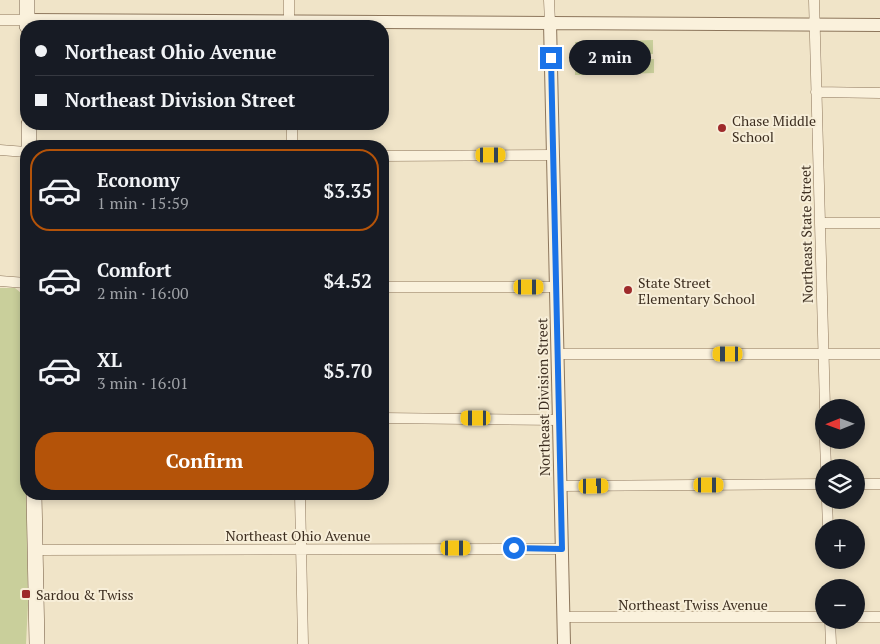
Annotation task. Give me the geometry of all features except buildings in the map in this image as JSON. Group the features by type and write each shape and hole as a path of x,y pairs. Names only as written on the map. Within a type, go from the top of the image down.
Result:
{"main road":[{"path":"26,0 27,20"},
{"path":"34,500 35,644"}],"street":[{"path":"289,0 290,20"},
{"name":"Northeast Division Street","path":"549,0 564,644"},
{"name":"Northeast State Street","path":"814,0 824,399"},
{"path":"0,20 20,22"},
{"path":"389,24 880,25"},
{"path":"816,92 880,93"},
{"path":"0,150 20,152"},
{"path":"389,156 553,155"},
{"path":"820,223 880,223"},
{"path":"0,281 20,283"},
{"path":"389,287 556,287"},
{"path":"557,354 880,354"},
{"path":"389,418 559,420"},
{"path":"560,486 815,484"},
{"path":"865,484 880,484"},
{"path":"300,500 303,644"},
{"name":"Northeast Ohio Avenue","path":"35,550 562,549"},
{"path":"865,617 880,616"},
{"name":"Northeast Twiss Avenue","path":"563,617 815,617"},
{"path":"830,629 831,644"}],"green space":[{"path":"653,40 653,54 622,55 622,41"},
{"path":"606,41 606,56 575,56 575,42"},
{"path":"654,59 654,73 623,74 623,60"},
{"path":"606,60 606,75 575,75 575,61"},
{"path":"0,288 15,288 20,292 20,500 26,500 28,604 26,644 0,644"}],"place":[{"name":"Chase Middle School","path":"722,128"},
{"name":"State Street Elementary School","path":"628,290"},
{"name":"Sardou & Twiss","path":"26,594"}],"route":[{"path":"514,548 562,549 551,58"}]}
